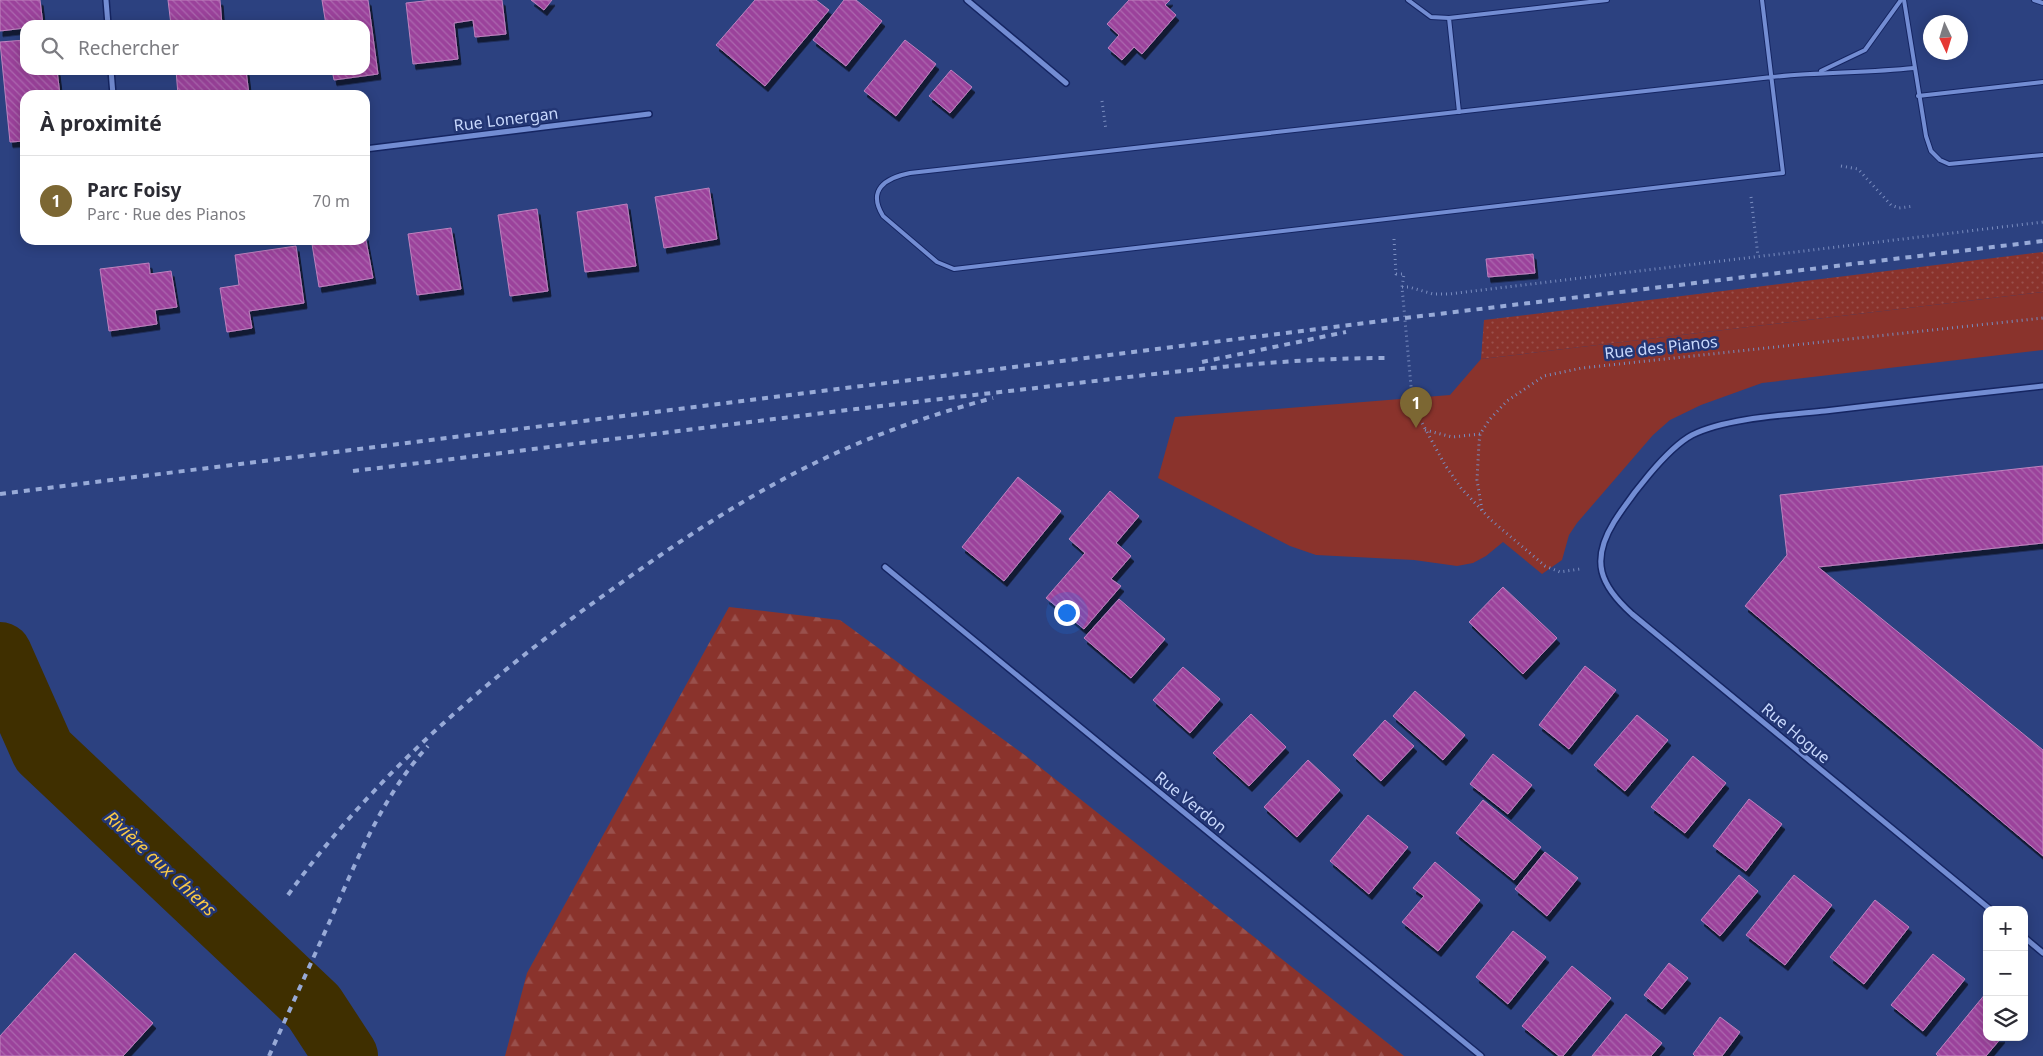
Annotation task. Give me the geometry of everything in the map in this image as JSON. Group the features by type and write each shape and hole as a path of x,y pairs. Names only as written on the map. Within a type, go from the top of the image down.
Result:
{"street":[{"path":"106,0 108,20"},
{"path":"967,0 1066,83"},
{"path":"111,75 113,90"},
{"name":"Rue Lonergan","path":"370,148 649,114"},
{"name":"Rue Hogue","path":"1986,906 1632,614 1609,591 1600,566 1604,542 1622,510 1674,448 1693,435 1719,426 1766,418 2043,386"},
{"name":"Rue Verdon","path":"885,567 1481,1056"},
{"path":"2028,940 2043,953"}],"lane":[{"path":"1408,0 1431,17 1449,18 1607,0"},
{"path":"1762,0 1772,77 1783,173 954,269 937,262 883,216 877,206 875,197 879,188 897,176 1108,151 1772,77 1819,72 1870,72 1914,68"},
{"path":"1819,72 1865,50 1902,0"},
{"path":"1902,0 1918,96 1932,151 1940,160 1949,164 2043,155"},
{"path":"2034,0 2043,3"},
{"path":"1449,18 1459,112"},
{"path":"1918,96 2043,82"}],"path":[{"path":"1102,101 1108,151"},
{"path":"1842,166 1858,169 1890,205 1899,208 1914,206"},
{"path":"1749,178 1758,256"},
{"path":"1402,287 1410,287 1419,292 1449,294 2043,222"},
{"path":"1394,238 1396,274 1404,274 1402,287 1412,394 1416,412 1450,473 1482,510 1545,566 1560,572"},
{"name":"Rue des Pianos","path":"1480,434 1490,419 1514,396 1544,376 1560,371 2043,318"},
{"path":"1425,430 1452,437 1480,434 1477,480 1482,510"}],"green space":[{"path":"2043,252 2043,292 1481,359 1484,320"},
{"path":"2043,292 2043,350 1762,383 1701,405 1670,420 1653,435 1577,523 1569,535 1562,560 1542,574 1503,542 1486,556 1473,563 1457,566 1414,560 1316,555 1290,546 1158,478 1175,417 1450,395 1481,359"},
{"path":"729,607 840,620 1026,756 1404,1056 505,1056 527,973"}],"building":[{"path":"0,0 40,0 42,20 20,20 20,29 0,31"},
{"path":"168,0 220,0 222,20 170,20"},
{"path":"322,0 368,0 378,74 334,80 333,75 370,75 370,20 325,20"},
{"path":"433,0 502,0 506,34 475,37 473,20 454,23 458,59 413,64 406,3"},
{"path":"531,0 552,0 544,10"},
{"path":"755,0 816,0 829,10 765,86 716,45"},
{"path":"844,0 856,0 882,21 846,66 813,40"},
{"path":"1129,0 1170,0 1165,5 1176,15 1142,54 1134,47 1122,60 1108,48 1119,35 1107,24"},
{"path":"20,40 20,75 58,75 59,90 20,90 20,141 10,142 0,42"},
{"path":"905,40 936,64 896,116 864,91"},
{"path":"951,70 972,87 950,113 929,96"},
{"path":"176,75 247,75 248,90 178,90"},
{"path":"709,188 717,239 664,248 655,197"},
{"path":"627,204 636,266 585,272 577,212"},
{"path":"537,209 548,291 510,296 498,215"},
{"path":"451,228 461,289 417,295 408,234"},
{"path":"312,245 367,245 373,278 319,287"},
{"path":"296,246 304,303 249,311 252,328 227,332 220,288 239,285 235,255"},
{"path":"1533,254 1535,273 1488,277 1486,259"},
{"path":"149,263 150,274 171,271 177,307 155,310 157,324 109,331 100,269"},
{"path":"2043,466 2043,543 1818,567 2043,750 2043,856 1745,606 1787,555 1780,495"},
{"path":"1018,477 1061,511 1004,581 962,547"},
{"path":"1110,491 1139,516 1116,543 1131,556 1111,579 1121,586 1084,629 1046,598 1085,553 1069,539"},
{"path":"1503,587 1557,638 1523,674 1469,622"},
{"path":"1119,599 1165,639 1131,678 1084,638"},
{"path":"1585,666 1616,690 1569,749 1539,725"},
{"path":"1183,667 1220,699 1190,733 1153,700"},
{"path":"1415,691 1465,735 1443,760 1393,716"},
{"path":"1251,714 1286,747 1249,786 1213,753"},
{"path":"1637,715 1668,740 1625,791 1594,765"},
{"path":"1385,720 1414,746 1381,781 1353,755"},
{"path":"1493,754 1532,785 1508,814 1470,784"},
{"path":"1693,756 1726,783 1685,833 1651,807"},
{"path":"1308,760 1340,790 1297,837 1264,807"},
{"path":"1749,799 1782,824 1746,871 1713,846"},
{"path":"1483,800 1541,847 1514,880 1456,833"},
{"path":"1368,815 1408,847 1369,894 1330,861"},
{"path":"1545,852 1578,878 1547,916 1515,889"},
{"path":"1435,862 1480,900 1438,951 1402,922 1424,896 1413,888"},
{"path":"1739,875 1758,891 1720,936 1701,920"},
{"path":"1794,875 1832,905 1785,965 1746,935"},
{"path":"1875,900 1909,927 1864,984 1830,957"},
{"path":"1513,931 1546,957 1508,1004 1476,977"},
{"path":"75,953 153,1023 123,1056 0,1056 0,1036"},
{"path":"1933,954 1965,979 1923,1031 1891,1005"},
{"path":"1669,963 1688,978 1662,1009 1644,995"},
{"path":"1572,966 1611,998 1563,1056 1559,1056 1522,1026"},
{"path":"1983,997 1983,1041 1999,1041 1986,1056 1938,1056 1936,1054"},
{"path":"1626,1014 1662,1043 1651,1056 1592,1056"},
{"path":"1720,1017 1740,1032 1722,1056 1695,1056 1693,1054"}],"waterway":[{"name":"Rivière aux Chiens","path":"0,654 43,751 314,1007 346,1056"}],"railway":[{"path":"0,494 1405,318 2043,241"},
{"path":"1202,362 1346,332"},
{"path":"353,471 1151,374 1293,361 1389,358"},
{"path":"288,895 362,804 444,722 534,647 651,562 745,501 819,461 904,425 993,398"},
{"path":"269,1056 374,826 398,784 428,746"}],"place":[{"name":"Parc Foisy","path":"1416,428"}]}
